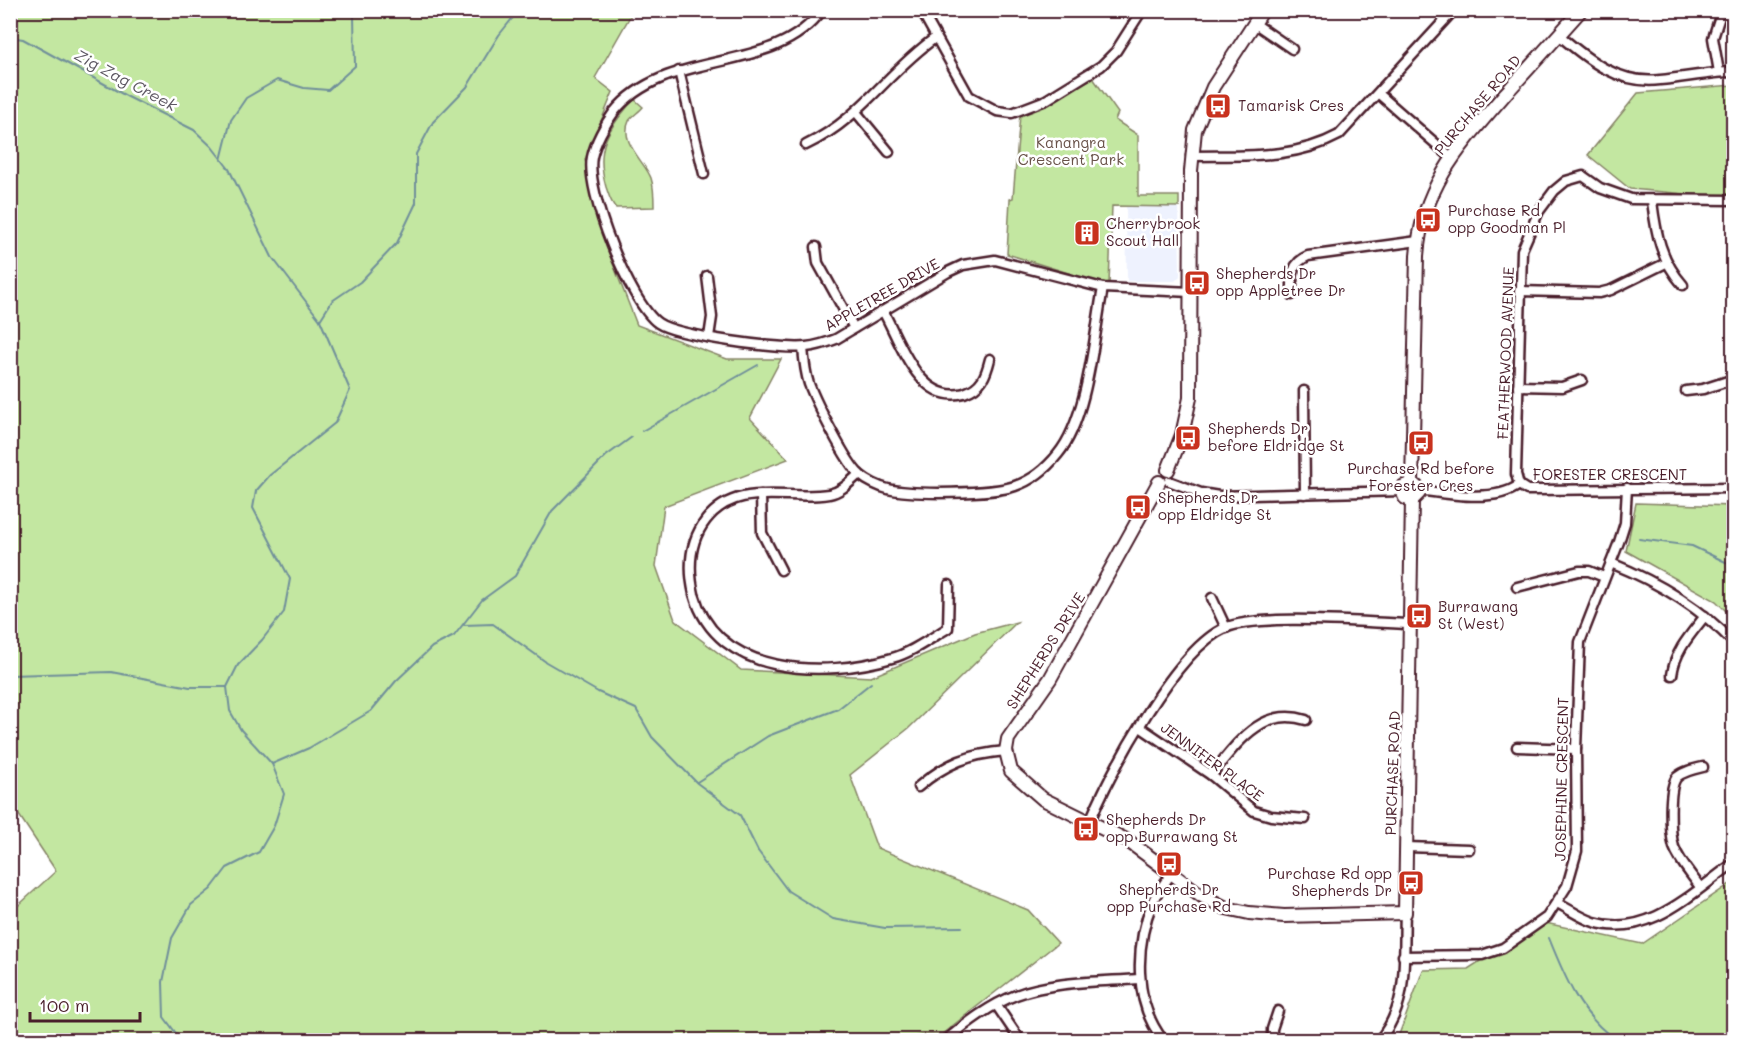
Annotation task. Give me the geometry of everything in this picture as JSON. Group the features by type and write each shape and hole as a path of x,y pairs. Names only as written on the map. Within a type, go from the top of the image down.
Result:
{"main road":[{"name":"SHEPHERDS DRIVE","path":"1006,751 1014,729 1050,680 1166,478 1182,435 1190,398 1191,156 1198,120 1204,104 1263,10"},
{"name":"PURCHASE ROAD","path":"1405,913 1411,624 1411,491 1418,241 1430,197 1451,157 1581,10"},
{"path":"1006,751 1011,771 1029,789 1089,823 1128,841 1209,900 1242,912 1284,916 1405,913"}],"street":[{"name":"APPLETREE DRIVE","path":"822,10 808,26 779,44 679,71 642,87 612,114 592,158 591,174 597,199 626,280 638,302 658,323 709,338 803,348 822,345 948,272 980,261 995,260 1103,288 1191,292"},
{"path":"921,10 969,96 997,111 1012,112 1046,100 1101,66 1116,51 1142,10"},
{"path":"1191,156 1273,155 1318,146 1339,135 1454,10"},
{"path":"1719,72 1713,38 1722,10"},
{"path":"1254,23 1292,49"},
{"path":"1559,35 1600,67 1627,78 1657,81 1734,72"},
{"path":"806,145 827,134 856,112 910,56 935,38"},
{"path":"679,71 704,174"},
{"path":"1379,94 1451,157"},
{"path":"856,112 890,152"},
{"name":"FEATHERWOOD AVENUE","path":"1519,485 1516,474 1519,291 1522,250 1539,211 1566,181 1583,176 1617,195 1652,201"},
{"path":"1683,285 1666,262 1656,234 1652,201 1734,200"},
{"path":"1292,295 1293,269 1298,261 1308,256 1418,241"},
{"path":"816,247 818,263 854,328"},
{"path":"1519,291 1599,293 1611,290 1666,262"},
{"path":"707,276 712,316 709,338"},
{"path":"803,348 810,384 848,461 859,474 886,489 904,492 998,490 1032,479 1060,452 1079,411 1103,288"},
{"path":"883,311 918,375 928,386 942,393 957,394 973,390 985,379 990,359"},
{"path":"1686,391 1703,390 1734,379"},
{"path":"1518,386 1562,387 1582,380"},
{"path":"1304,391 1305,494"},
{"path":"859,474 845,487 830,494 748,495 723,503 704,522 692,549 691,580 696,601 710,624 739,652 774,666 854,667 893,658 948,628 949,585"},
{"name":"FORESTER CRESCENT","path":"1166,478 1201,493 1219,496 1411,491 1488,495 1507,492 1519,485 1527,490 1734,488"},
{"name":"JOSEPHINE CRESCENT","path":"1403,956 1482,955 1503,948 1536,927 1557,903 1567,886 1577,851 1576,749 1580,642 1625,523 1627,488"},
{"path":"761,495 762,533 781,570"},
{"path":"1611,562 1648,578 1685,599 1734,643"},
{"path":"1517,587 1579,571 1589,571 1604,577"},
{"path":"1212,598 1226,628"},
{"path":"1672,675 1674,661 1680,647 1705,616"},
{"path":"1089,823 1109,775 1185,659 1226,628 1273,621 1411,624"},
{"path":"1211,775 1241,740 1257,727 1275,717 1290,715 1306,720"},
{"name":"JENNIFER PLACE","path":"1140,727 1211,775 1240,802 1254,811 1271,816 1305,819"},
{"path":"1517,747 1576,749"},
{"path":"918,787 936,772 965,757 1006,751"},
{"path":"1700,887 1675,849 1672,838 1671,787 1676,778 1703,767"},
{"path":"1406,848 1469,849"},
{"path":"1557,903 1593,921 1632,926 1652,920 1734,863"},
{"path":"1163,1041 1153,1025 1140,979 1144,931 1154,900 1171,874"},
{"name":"PURCHASE ROAD","path":"1379,1041 1394,1021 1400,1003 1405,913"},
{"path":"946,1041 981,1013 1016,995 1052,987 1140,979"},
{"path":"997,1006 1020,1041"},
{"path":"1272,1041 1272,1029 1278,1011"}],"shaded area":[{"path":"1126,206 1179,207 1180,276 1175,281 1127,281"}],"green space":[{"path":"11,11 633,11 595,78 613,92 585,160 608,251 637,325 727,359 781,359 750,418 788,459 664,506 656,566 675,620 741,670 871,677 975,633 1017,622 909,728 850,775 877,848 1028,910 1058,943 942,1034 921,1035 902,1040 11,1040 10,913 56,871 11,803"},
{"name":"Kanangra Crescent Park","path":"1093,78 1118,113 1115,120 1138,135 1138,196 1179,196 1179,207 1112,206 1109,284 1007,254 1010,199 1013,198 1020,115"},
{"path":"1733,85 1733,198 1630,189 1588,155 1638,93"},
{"path":"634,99 643,107 629,121 627,137 651,178 654,207 616,208 606,187 603,173 603,149 611,129"},
{"path":"1636,503 1733,506 1733,618 1716,601 1626,551"},
{"path":"1733,882 1733,1040 1397,1040 1423,970 1468,969 1541,922 1642,944"}],"waterway":[{"path":"221,160 231,120 246,98 277,80 304,88 328,90 355,66 354,16 351,10"},
{"path":"320,320 332,301 360,282 397,243 416,203 416,154 433,122 467,87 499,35 519,10"},
{"name":"Zig Zag Creek","path":"10,37 23,39 128,97 194,130 212,147 229,169 272,257 320,320 350,390 335,423 270,475 256,491 253,508 290,579 284,612 238,665 227,687 230,711 241,730 272,764 284,794 274,826 259,852 227,868 211,889 191,905 172,938 163,982 164,1017 181,1040"},
{"path":"642,431 758,365"},
{"path":"272,764 309,748 371,711 396,681 432,647 454,636 482,600 515,576 552,511 606,456 632,437"},
{"path":"1639,539 1692,546 1734,566"},
{"path":"464,625 493,624 546,662 598,692 636,709 652,737 697,783 740,815 758,851 788,891 833,919 885,928 962,927"},
{"path":"10,675 111,672 190,687 227,687"},
{"path":"697,782 768,736 838,709 871,683"},
{"path":"1549,938 1575,995 1603,1030 1616,1040"},
{"path":"1721,1040 1734,1029"},
{"path":"270,1040 277,1040"}],"place":[{"name":"Tamarisk Cres","path":"1218,106"},
{"name":"Purchase Rd opp Goodman Pl","path":"1428,220"},
{"name":"Cherrybrook Scout Hall","path":"1087,233"},
{"name":"Shepherds Dr opp Appletree Dr","path":"1197,283"},
{"name":"Shepherds Dr before Eldridge St","path":"1188,438"},
{"name":"Purchase Rd before Forester Cres","path":"1421,443"},
{"name":"Shepherds Dr opp Eldridge St","path":"1138,507"},
{"name":"Burrawang St (West)","path":"1419,616"},
{"name":"Shepherds Dr opp Burrawang St","path":"1086,829"},
{"name":"Shepherds Dr opp Purchase Rd","path":"1169,864"},
{"name":"Purchase Rd opp Shepherds Dr","path":"1411,883"}]}
